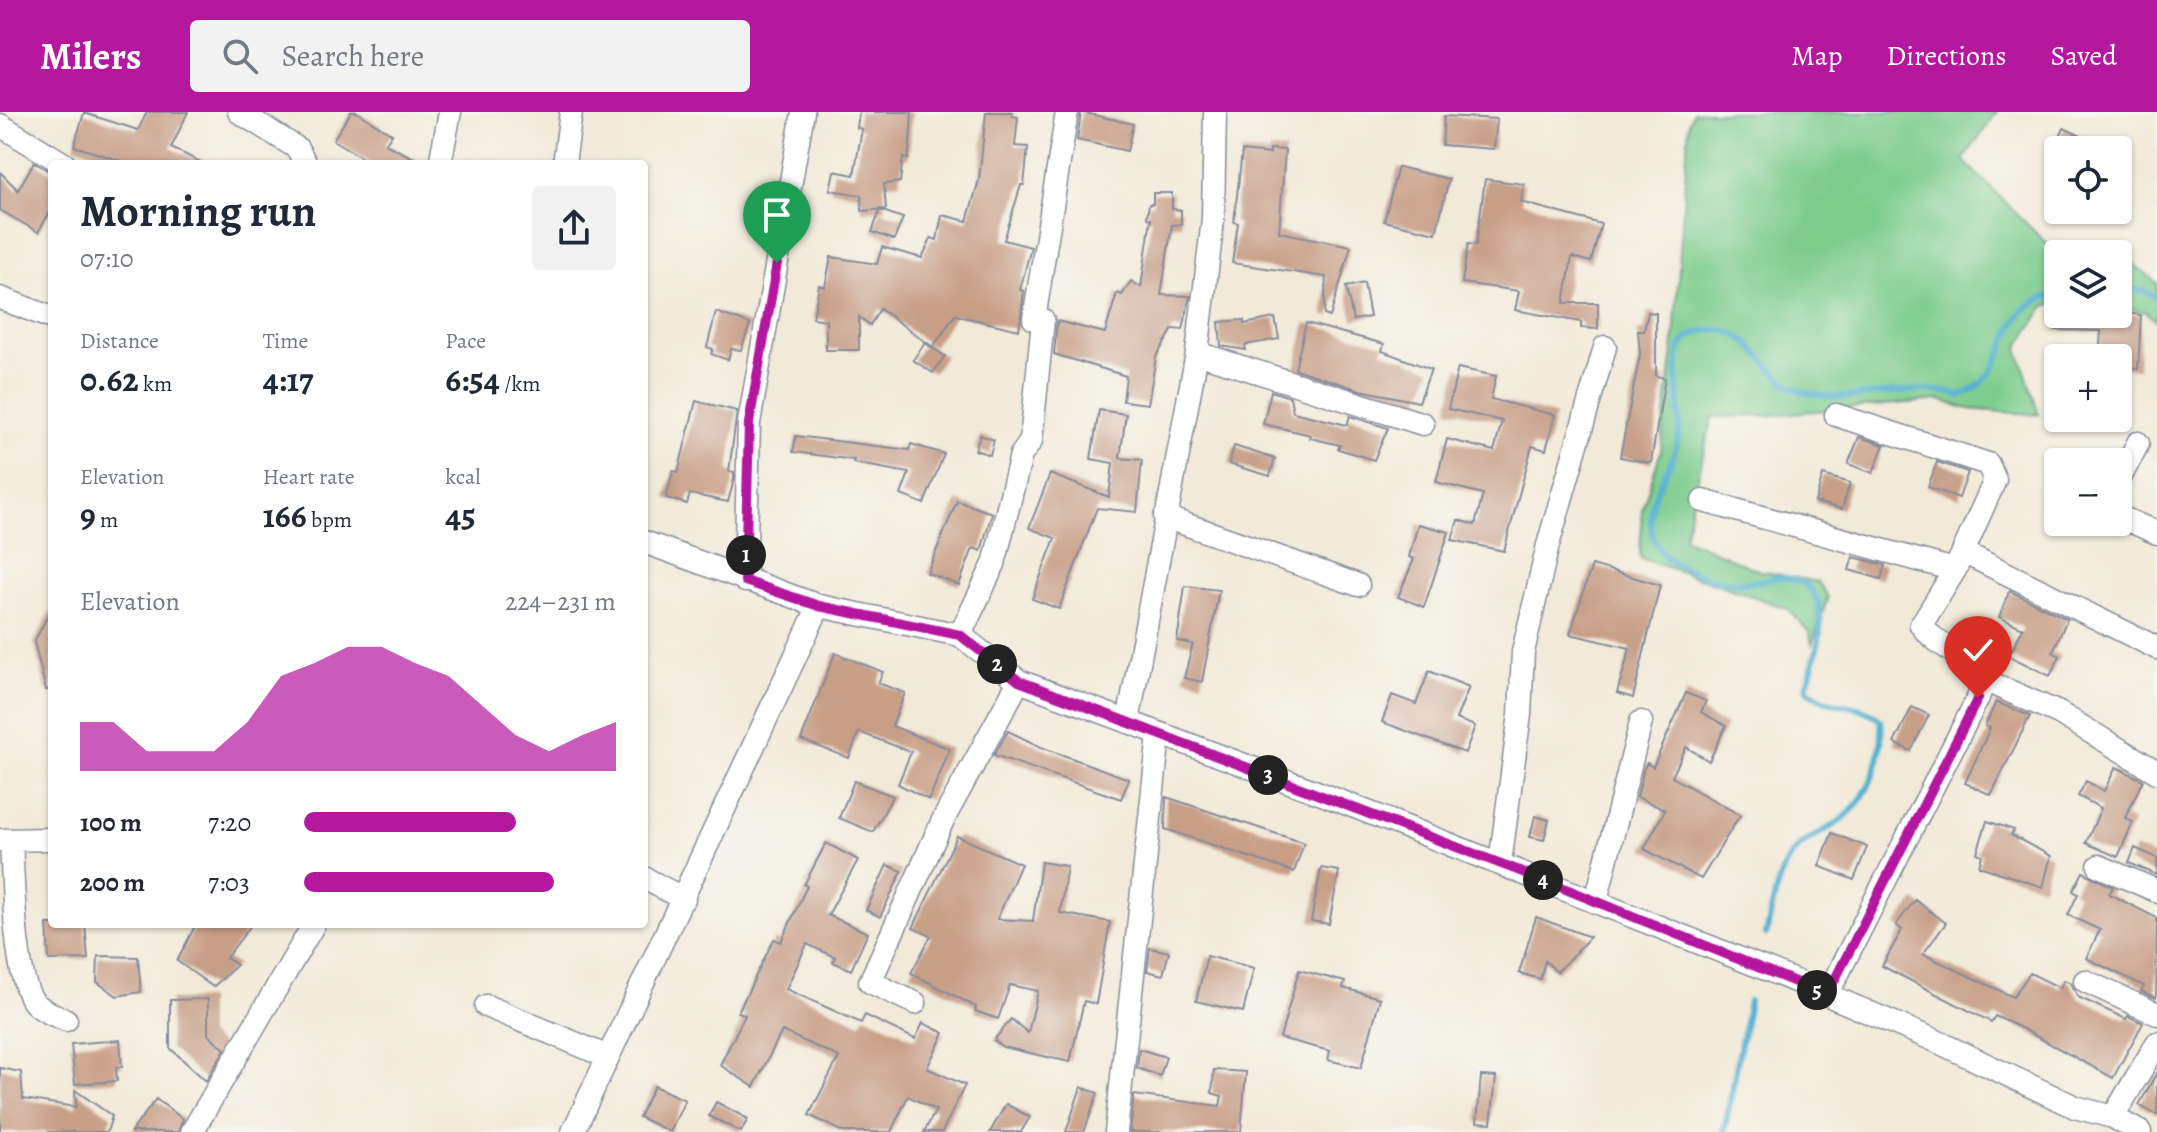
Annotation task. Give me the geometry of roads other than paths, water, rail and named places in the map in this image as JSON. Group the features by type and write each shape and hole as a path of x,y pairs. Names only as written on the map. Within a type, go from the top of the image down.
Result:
{"street":[{"path":"239,112 297,148 304,160"},
{"path":"441,160 450,112"},
{"path":"565,160 571,112"},
{"path":"745,581 749,423 803,112"},
{"path":"960,635 994,564 1021,455 1031,441 1043,320 1034,319 1067,112"},
{"path":"1128,722 1197,353 1213,219 1215,112"},
{"path":"0,125 57,160"},
{"path":"0,298 48,316"},
{"path":"1500,863 1520,714 1523,652 1548,545 1605,347"},
{"path":"1197,353 1423,424"},
{"path":"1836,415 1988,464 1995,480 1959,561 1921,625 1934,642 1978,668 1984,680 2059,713 2157,772"},
{"path":"2132,455 2138,443"},
{"path":"1703,501 1959,561 2157,648"},
{"path":"1165,517 1358,585"},
{"path":"2132,522 2157,533"},
{"path":"648,544 819,606 960,635 1019,681 1596,901 1934,1040 2075,1107 2113,1117 2140,1132"},
{"path":"573,1132 819,606"},
{"path":"1827,995 1978,698 1984,680"},
{"path":"915,1003 870,982 943,820 1019,681"},
{"path":"1596,901 1641,722"},
{"path":"1116,1132 1159,734"},
{"path":"48,839 5,840 22,972 31,999 39,1008 66,1020"},
{"path":"2099,866 2157,891"},
{"path":"648,880 684,899"},
{"path":"192,1132 312,928"},
{"path":"2085,981 2157,1014"},
{"path":"486,1006 608,1057"},
{"path":"2113,1117 2157,1043"}],"waterway":[{"path":"2132,290 2143,290 2157,298"},
{"path":"1766,934 1779,880 1788,860 1805,842 1845,817 1869,785 1878,760 1881,721 1863,710 1824,700 1806,688 1818,642 1820,609 1815,595 1805,585 1783,577 1741,583 1714,579 1676,564 1657,546 1652,533 1651,509 1679,437 1677,369 1681,346 1695,334 1713,330 1728,332 1741,338 1783,381 1814,394 1834,397 1919,390 1961,396 1979,385 1991,371 2024,310 2044,298"},
{"path":"1724,1132 1749,1001"}]}
